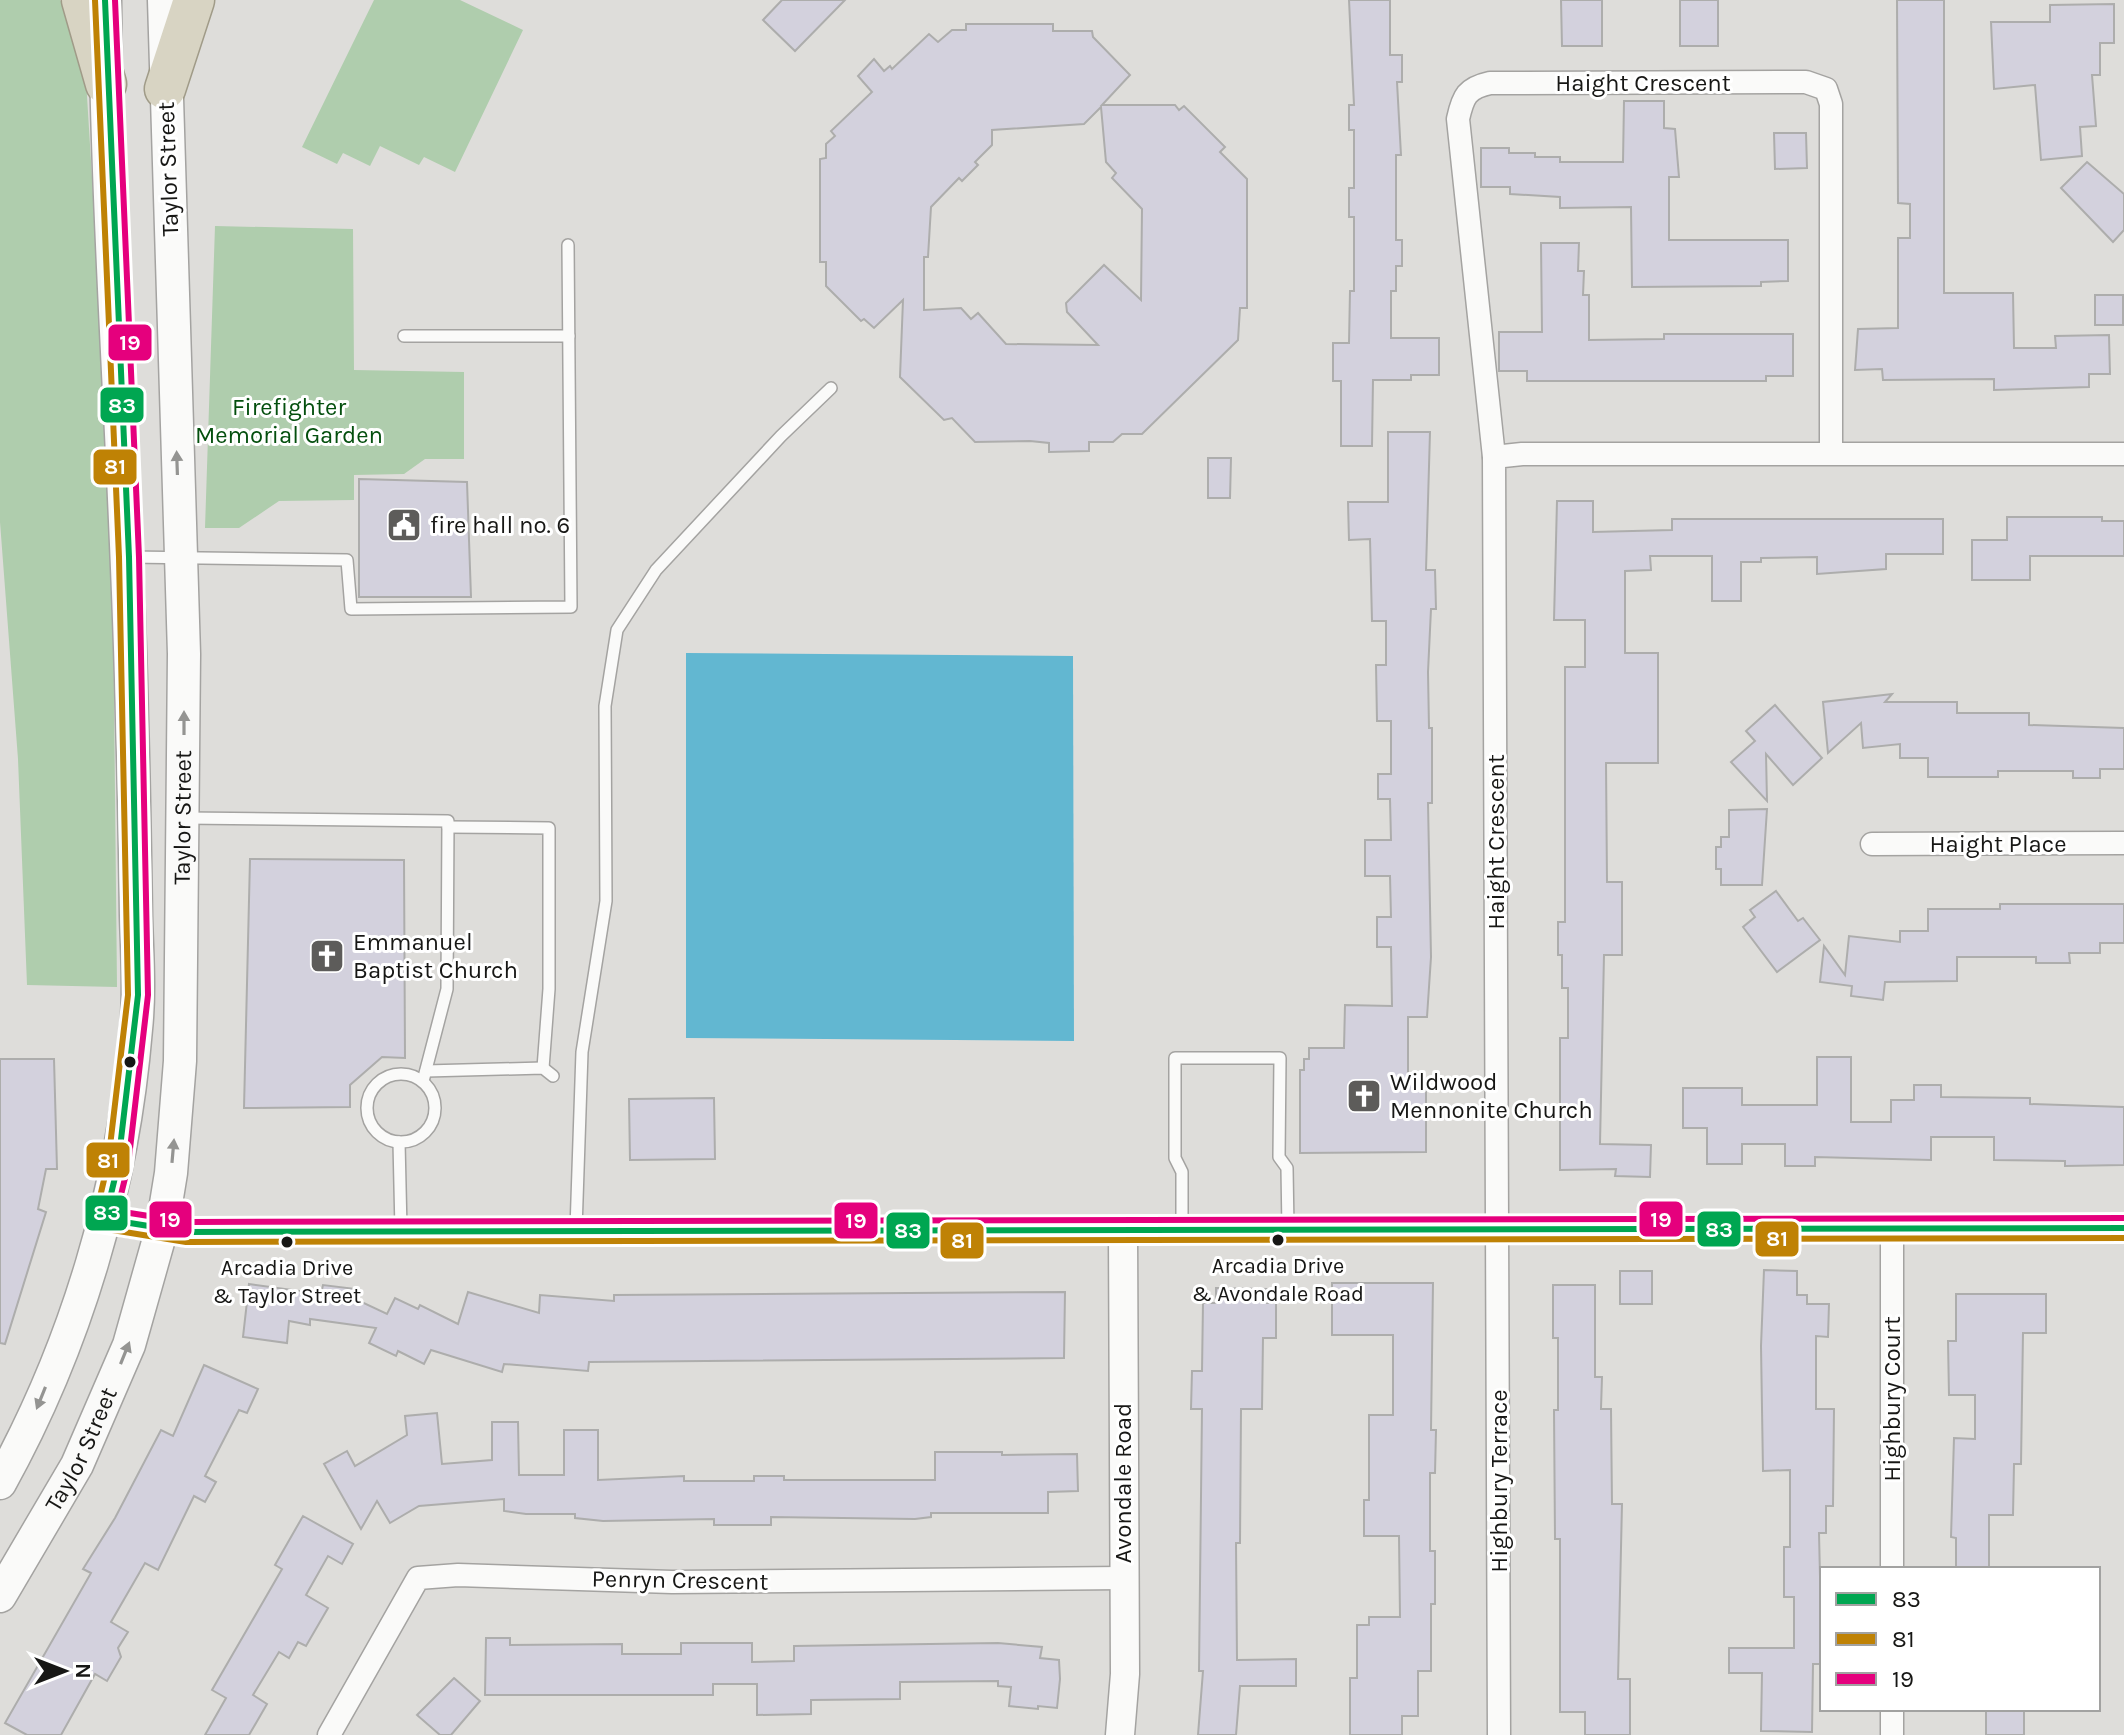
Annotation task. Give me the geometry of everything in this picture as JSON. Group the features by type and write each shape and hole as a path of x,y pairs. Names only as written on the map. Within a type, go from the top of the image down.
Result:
{"highway":[{"path":"82,0 106,84"},
{"path":"165,89 194,0"}],"main road":[{"name":"Taylor Street","path":"0,1483 23,1441 71,1325 105,1219 118,1165 138,995 129,557 106,84 105,0"},
{"name":"Taylor Street","path":"0,1596 77,1465 129,1345 162,1228 171,1173 180,1061 184,818 164,0"}],"street":[{"name":"Haight Crescent","path":"1498,1227 1494,457 1458,119 1463,96 1472,87 1490,83 1806,82 1826,89 1831,104 1831,452"},
{"path":"1494,457 1522,454 1831,452 2124,454"},
{"name":"Haight Place","path":"1872,844 2124,843"},
{"path":"105,1219 186,1232 2124,1228"},
{"name":"Highbury Terrace","path":"1498,1227 1499,1735"},
{"name":"Highbury Court","path":"1892,1228 1892,1567"},
{"name":"Avondale Road","path":"1120,1735 1125,1674 1123,1231"},
{"name":"Penryn Crescent","path":"329,1735 418,1578 458,1575 672,1582 1123,1578"},
{"path":"1892,1711 1892,1735"}],"lane":[{"path":"129,557 347,560 351,609 571,607 568,245"},
{"path":"404,336 569,336"},
{"path":"576,1230 582,1052 606,901 605,706 617,630 656,570 781,436 831,388"},
{"path":"184,818 448,821 447,989 424,1076 434,1099 433,1120 420,1137 399,1142 378,1133 367,1113 367,1101 372,1090 390,1075 424,1076 548,1072 549,828 448,827"},
{"path":"1182,1231 1182,1172 1175,1158 1175,1058 1280,1058 1279,1157 1287,1168 1288,1229"},
{"path":"399,1142 401,1230"}],"green space":[{"path":"0,0 60,0 83,31 112,503 117,987 27,985 18,759 0,522"},
{"path":"374,0 460,0 523,30 455,172 424,157 419,165 380,146 370,166 343,153 337,164 302,147"},
{"name":"Firefighter Memorial Garden","path":"215,226 353,229 354,370 464,372 464,459 425,459 404,474 354,475 354,500 279,501 239,528 205,528"}],"water":[{"path":"686,653 1073,656 1074,1041 686,1038"}],"building":[{"path":"782,0 845,0 795,51 763,20"},
{"path":"1349,0 1390,0 1390,55 1402,55 1402,82 1397,82 1401,155 1396,155 1396,240 1402,240 1402,266 1396,266 1396,291 1391,291 1391,338 1439,338 1439,375 1411,375 1411,380 1373,380 1372,446 1341,446 1341,381 1333,381 1333,343 1349,343 1350,291 1354,291 1354,217 1349,217 1349,188 1354,188 1354,130 1349,130 1349,105 1354,105"},
{"path":"1561,0 1602,0 1602,46 1562,46"},
{"path":"1680,0 1718,0 1718,46 1680,46"},
{"path":"1897,0 1944,0 1944,293 2013,293 2014,348 2056,348 2055,336 2109,335 2110,374 2089,374 2089,387 1994,390 1994,379 1883,380 1882,369 1855,370 1858,329 1898,328 1898,238 1910,238 1910,204 1898,203"},
{"path":"2114,4 2114,43 2100,43 2100,75 2092,75 2096,126 2080,127 2082,156 2041,160 2035,85 1994,89 1991,22 2050,22 2050,5"},
{"path":"966,24 1053,24 1053,31 1092,31 1093,37 1130,75 1102,105 1175,105 1179,110 1184,106 1225,147 1220,152 1247,179 1247,308 1240,308 1238,340 1142,434 1122,434 1113,442 1089,442 1089,451 1049,452 1049,443 1030,441 975,442 952,418 944,420 900,377 903,300 874,328 864,319 861,321 826,286 826,262 820,262 820,159 826,158 826,144 835,136 831,131 872,92 858,76 874,59 884,71 890,66 892,69 929,34 938,42 952,30 966,30","holes":["1101,107 1106,162 1116,173 1112,178 1142,209 1141,300 1104,265 1066,303 1067,312 1098,345 1006,344 978,313 971,319 961,308 924,310 924,257 928,257 931,207 959,178 962,181 978,165 975,162 992,145 992,130 1084,124"]},
{"path":"1624,101 1664,101 1664,128 1675,129 1679,177 1669,177 1669,240 1788,240 1788,281 1761,282 1761,286 1632,287 1631,207 1560,208 1560,197 1510,194 1510,187 1481,187 1481,148 1509,148 1509,153 1560,157 1560,162 1623,162"},
{"path":"1774,133 1806,133 1807,168 1775,169"},
{"path":"2087,162 2124,194 2124,230 2113,242 2061,188"},
{"path":"1541,243 1579,243 1578,271 1584,271 1583,295 1589,295 1589,340 1664,339 1664,334 1793,334 1793,376 1766,376 1766,381 1527,381 1527,371 1499,371 1499,332 1542,332"},
{"path":"2095,295 2123,295 2123,325 2095,325"},
{"path":"1388,432 1430,432 1426,570 1435,570 1436,609 1431,609 1428,672 1429,728 1432,728 1432,803 1428,803 1431,957 1427,1017 1408,1017 1408,1083 1426,1083 1426,1152 1300,1153 1300,1070 1304,1070 1304,1059 1309,1059 1309,1048 1344,1048 1345,1005 1392,1006 1391,947 1377,947 1377,917 1391,917 1390,876 1365,876 1365,840 1391,840 1390,799 1378,799 1378,774 1391,774 1391,721 1377,721 1376,665 1386,665 1386,621 1372,621 1370,539 1349,540 1348,502 1388,502"},
{"path":"1208,458 1231,458 1230,498 1208,498"},
{"name":"fire hall no. 6","path":"359,479 467,482 471,597 359,597"},
{"path":"1557,501 1593,501 1593,532 1672,530 1672,519 1943,519 1943,554 1886,554 1886,569 1817,574 1817,557 1761,558 1761,562 1741,562 1741,601 1712,601 1712,556 1650,556 1651,570 1625,571 1625,653 1658,653 1658,763 1606,763 1607,882 1622,882 1622,955 1604,955 1600,1144 1651,1145 1650,1177 1615,1176 1616,1169 1560,1170 1560,1038 1568,1038 1568,988 1562,988 1562,955 1558,955 1558,922 1565,922 1565,667 1585,667 1585,620 1554,620"},
{"path":"2007,517 2102,517 2102,521 2124,521 2124,556 2030,556 2030,580 1972,580 1972,540 2007,540"},
{"path":"1892,694 1885,702 1957,702 1957,713 2029,713 2029,725 2124,728 2124,769 2100,769 2100,778 2073,778 2073,771 1998,771 1998,777 1928,777 1928,758 1900,758 1900,744 1863,748 1861,723 1828,753 1823,702"},
{"path":"1775,705 1822,758 1793,785 1766,754 1767,801 1731,762 1755,741 1746,731"},
{"path":"1767,809 1762,885 1721,885 1721,869 1716,869 1716,847 1721,847 1721,837 1729,837 1729,810"},
{"name":"Emmanuel Baptist Church","path":"250,859 404,860 405,1058 382,1057 350,1085 350,1107 244,1108"},
{"path":"1776,891 1798,921 1803,918 1820,940 1777,972 1743,927 1755,917 1750,910"},
{"path":"2000,904 2124,904 2124,943 2100,943 2100,953 2069,953 2070,963 2036,963 2036,957 1957,957 1957,981 1885,982 1883,1000 1851,996 1852,986 1820,982 1824,946 1845,975 1849,936 1900,942 1900,931 1928,931 1928,909 2000,909"},
{"path":"1817,1057 1851,1057 1851,1122 1891,1122 1891,1100 1914,1100 1914,1085 1941,1085 1941,1097 2030,1098 2030,1104 2124,1107 2124,1165 2065,1166 2065,1161 1994,1160 1994,1137 1931,1137 1931,1160 1815,1157 1815,1166 1785,1166 1785,1144 1742,1144 1742,1164 1707,1164 1707,1128 1683,1128 1683,1088 1742,1088 1742,1105 1817,1105"},
{"path":"0,1059 54,1059 57,1169 46,1169 38,1209 46,1212 5,1344 0,1343"},
{"path":"714,1098 715,1159 630,1160 629,1099"},
{"path":"1764,1270 1797,1271 1797,1295 1807,1295 1807,1304 1829,1304 1828,1337 1816,1336 1816,1409 1834,1409 1833,1506 1826,1506 1826,1533 1819,1533 1820,1664 1813,1664 1812,1732 1761,1731 1762,1673 1729,1673 1729,1648 1794,1648 1794,1597 1784,1597 1784,1547 1790,1547 1790,1470 1763,1471 1761,1346"},
{"path":"1620,1271 1652,1271 1652,1304 1620,1304"},
{"path":"1332,1283 1433,1283 1431,1430 1436,1430 1435,1473 1430,1473 1430,1551 1435,1551 1431,1671 1418,1671 1418,1716 1402,1716 1402,1735 1350,1735 1350,1678 1357,1678 1357,1625 1369,1625 1369,1617 1400,1617 1399,1536 1364,1536 1364,1500 1369,1500 1369,1415 1393,1415 1393,1335 1332,1335"},
{"path":"249,1284 321,1294 323,1285 356,1289 355,1299 387,1314 395,1298 418,1309 420,1305 458,1324 468,1292 539,1313 540,1295 614,1301 614,1295 1065,1292 1064,1358 589,1362 588,1371 504,1364 502,1372 431,1350 424,1364 398,1351 396,1356 369,1343 376,1328 310,1319 310,1325 289,1321 287,1343 243,1337"},
{"path":"1553,1285 1595,1285 1595,1377 1602,1377 1601,1409 1611,1409 1612,1504 1622,1504 1618,1679 1630,1679 1630,1735 1585,1735 1585,1712 1560,1712 1560,1539 1555,1539 1554,1410 1558,1410 1558,1338 1553,1338"},
{"path":"1216,1288 1267,1289 1267,1303 1276,1303 1276,1338 1263,1338 1262,1409 1241,1409 1240,1543 1236,1543 1237,1660 1296,1659 1296,1686 1240,1686 1236,1735 1198,1735 1203,1671 1199,1671 1202,1409 1191,1409 1192,1371 1202,1371 1203,1303 1216,1303"},
{"path":"1956,1294 2046,1294 2046,1333 2023,1333 2021,1464 2014,1464 2013,1515 1989,1515 1989,1567 1956,1567 1956,1538 1951,1537 1954,1438 1975,1439 1975,1395 1949,1395 1948,1341 1956,1341"},
{"path":"204,1365 258,1389 247,1413 239,1410 205,1476 216,1482 205,1502 194,1496 158,1570 145,1563 111,1622 128,1632 118,1648 121,1657 107,1681 95,1674 61,1735 27,1735 5,1723 91,1573 83,1569 115,1518 161,1430 173,1436"},
{"path":"437,1413 442,1464 492,1460 492,1422 518,1422 519,1475 564,1475 564,1430 598,1430 598,1480 684,1476 684,1481 754,1481 754,1476 784,1476 784,1480 935,1480 935,1452 1002,1452 1002,1455 1077,1454 1078,1491 1048,1492 1048,1513 931,1513 931,1517 915,1519 771,1517 771,1525 714,1525 714,1519 603,1521 575,1518 575,1514 526,1514 504,1511 504,1499 419,1506 390,1523 377,1501 361,1529 324,1464 347,1451 355,1466 407,1435 405,1416"},
{"path":"303,1516 353,1544 342,1564 328,1556 306,1595 328,1608 306,1646 298,1642 289,1658 279,1652 253,1695 267,1704 249,1735 205,1735 226,1698 212,1690 282,1569 275,1565"},
{"path":"486,1638 510,1638 510,1645 622,1644 622,1654 681,1654 681,1643 752,1643 752,1662 794,1661 794,1646 998,1643 1042,1647 1040,1658 1059,1660 1060,1679 1057,1708 1009,1706 1011,1687 998,1686 998,1681 900,1682 900,1699 811,1700 811,1714 757,1715 757,1684 713,1684 713,1695 485,1695"},
{"path":"454,1678 480,1701 451,1735 440,1735 417,1715"},
{"path":"1986,1711 2024,1711 2024,1735 1986,1735"}],"transit line":[{"name":"81","path":"95,0 119,557 128,995 108,1163 95,1218 100,1228 186,1242 2124,1238"},
{"name":"83","path":"105,0 129,557 138,995 118,1165 105,1219 186,1232 2124,1228"},
{"name":"19","path":"115,0 139,557 148,995 128,1166 117,1211 187,1222 2124,1218"}],"place":[{"name":"fire hall no. 6","path":"404,525"},
{"name":"Emmanuel Baptist Church","path":"327,956"},
{"name":"Wildwood Mennonite Church","path":"1364,1096"},
{"name":"Arcadia Drive & Avondale Road","path":"1278,1240"},
{"name":"Arcadia Drive & Taylor Street","path":"287,1242"}]}
